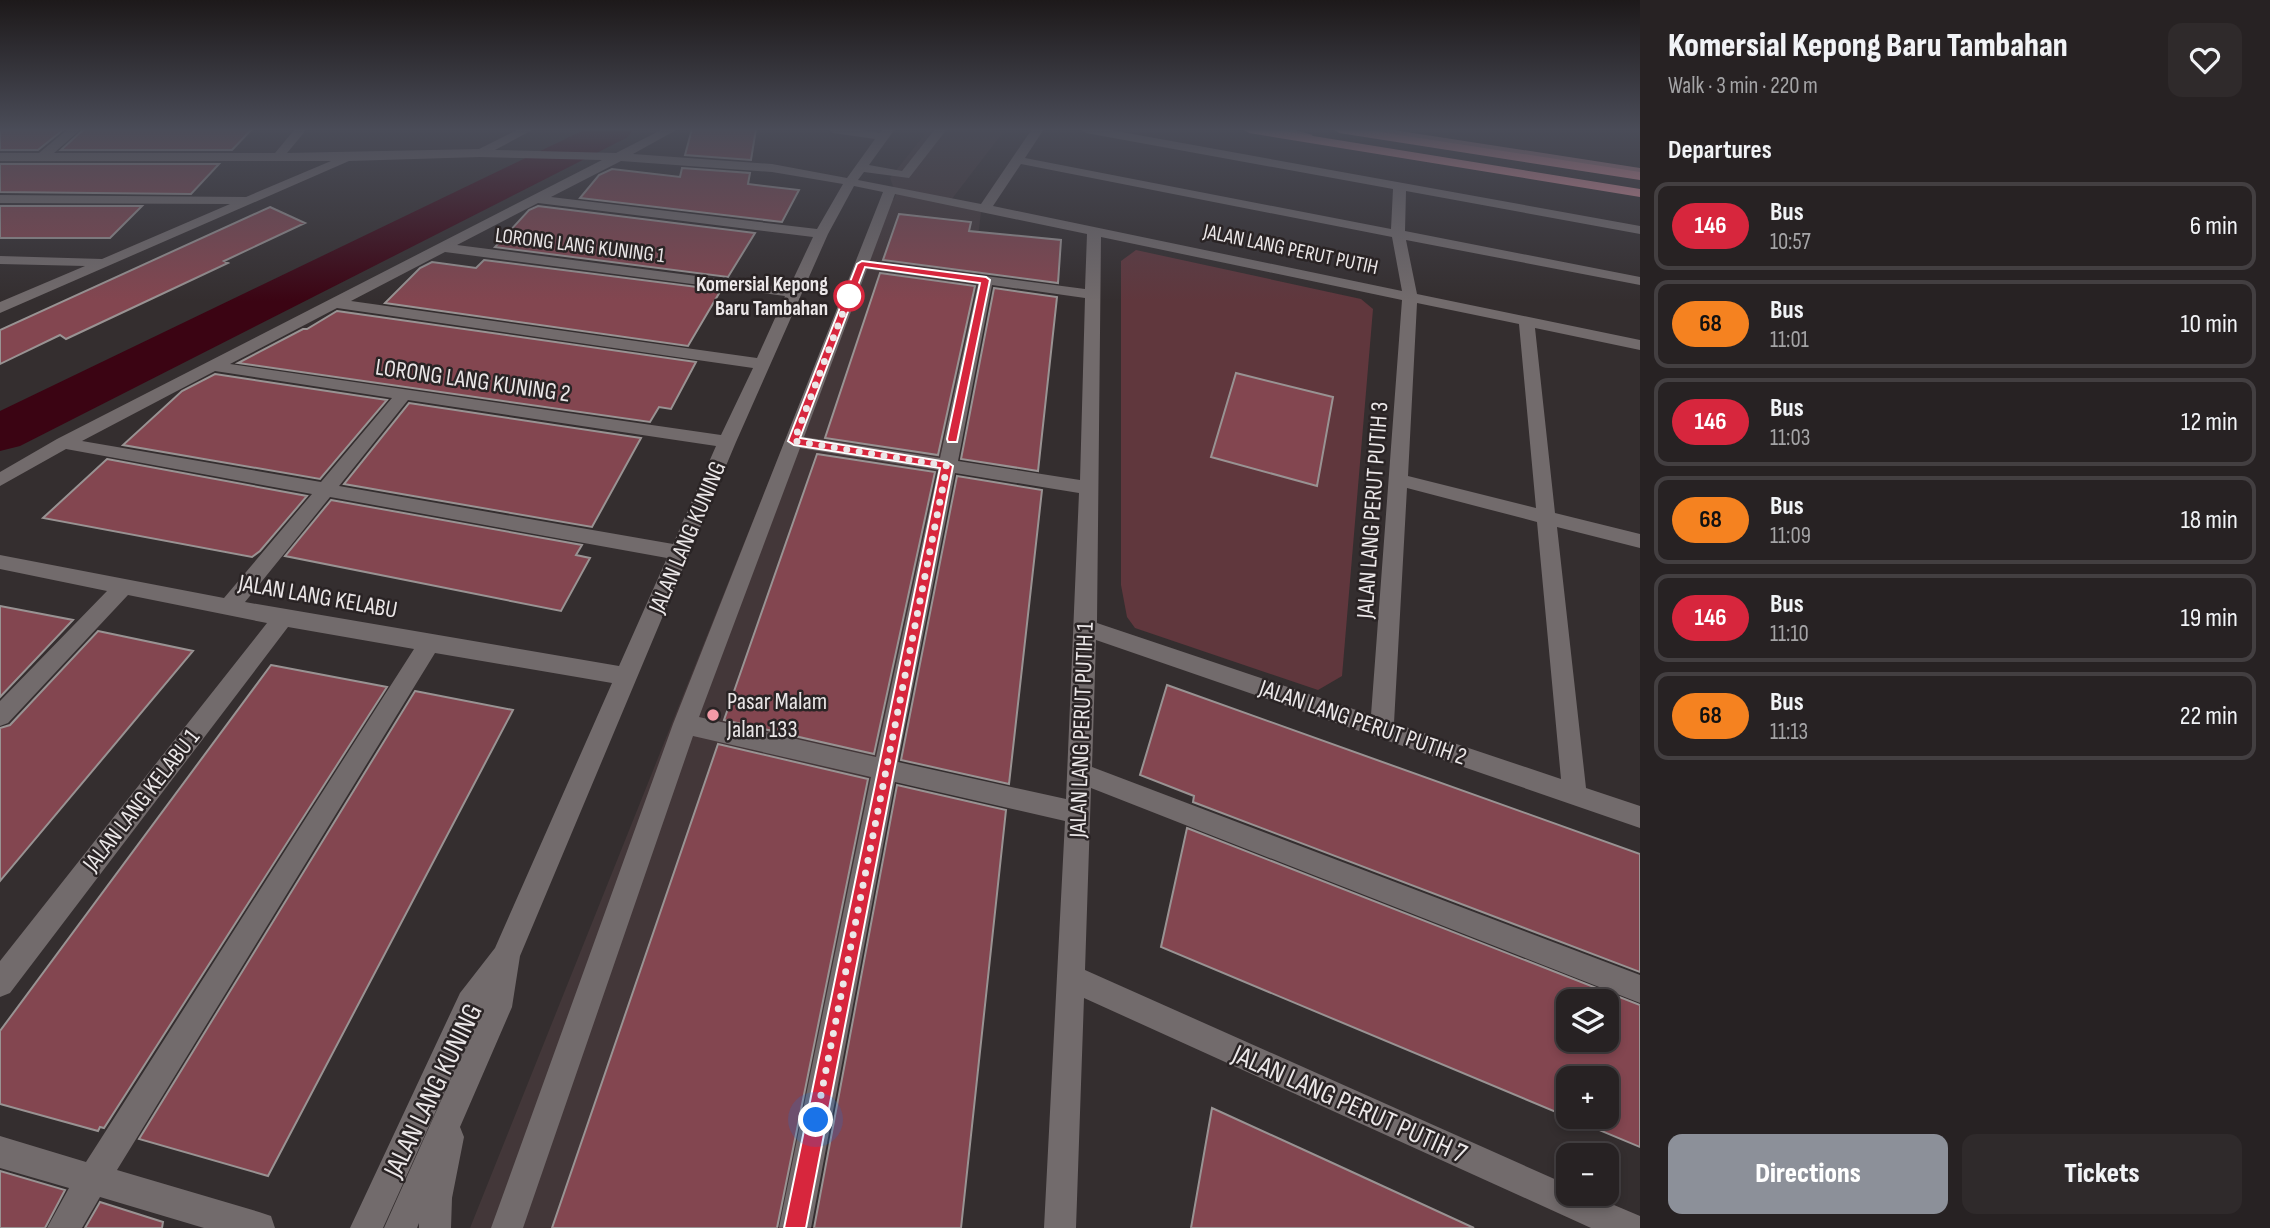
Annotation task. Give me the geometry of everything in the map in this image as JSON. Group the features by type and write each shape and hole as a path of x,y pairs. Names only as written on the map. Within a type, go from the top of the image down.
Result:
{"highway":[{"path":"1599,186 1640,193"}],"main road":[{"path":"1601,186 1640,193"}],"street":[{"path":"0,308 283,186"},
{"path":"0,480 62,443 561,186"},
{"name":"JALAN LANG KUNING","path":"366,1228 470,1003 506,956 727,443 821,234 848,186"},
{"name":"JALAN LANG PERUT PUTIH","path":"886,186 1640,345"},
{"path":"985,208 1000,186"},
{"path":"1153,186 1640,281"},
{"path":"1396,186 1640,230"},
{"name":"JALAN LANG PERUT PUTIH 3","path":"1382,728 1410,295 1398,234 1400,187"},
{"path":"507,1228 685,724 890,188"},
{"path":"0,199 251,200"},
{"path":"537,200 821,234"},
{"name":"JALAN LANG PERUT PUTIH 1","path":"1060,1228 1086,628 1094,231"},
{"name":"LORONG LANG KUNING 1","path":"444,248 794,293"},
{"path":"0,260 107,262"},
{"path":"862,264 1092,295"},
{"path":"795,1228 884,769 986,280"},
{"path":"336,303 762,365"},
{"path":"1526,320 1575,796"},
{"name":"LORONG LANG KUNING 2","path":"212,366 727,443"},
{"path":"229,607 404,394"},
{"path":"794,441 1088,488"},
{"path":"62,443 681,552"},
{"path":"1400,480 1640,541"},
{"name":"JALAN LANG KELABU","path":"0,562 283,618 628,677"},
{"path":"0,716 124,586"},
{"name":"JALAN LANG KELABU 1","path":"0,983 283,618"},
{"name":"JALAN LANG PERUT PUTIH 2","path":"1086,628 1640,817"},
{"path":"62,1228 429,643"},
{"path":"685,724 1078,813"},
{"path":"1080,773 1640,989"},
{"name":"JALAN LANG KUNING","path":"400,1228 498,1007 506,956"},
{"name":"JALAN LANG PERUT PUTIH 7","path":"1071,978 1628,1228"},
{"path":"435,1228 436,1198 462,1084"},
{"path":"0,1152 259,1228"}],"shaded area":[{"path":"893,186 962,186 948,204 981,212 974,271 978,284 908,607 781,1228 470,1228 882,198 894,199 896,194"},
{"path":"1136,250 1361,299 1373,309 1342,676 1318,690 1135,628 1127,617 1121,585 1121,261"}],"building":[{"path":"0,186 198,186 191,194 0,192"},
{"path":"590,186 768,186 799,190 782,222 580,198"},
{"path":"0,206 142,206 110,238 0,238"},
{"path":"538,206 755,233 728,277 495,247 529,210"},
{"path":"270,207 305,223 224,261 228,263 66,339 60,335 0,364 0,330"},
{"path":"899,214 971,222 969,231 1061,240 1058,283 883,260"},
{"path":"484,260 721,290 688,346 385,303 420,268 432,262 476,268"},
{"path":"880,273 975,286 938,455 825,438"},
{"path":"994,288 1057,297 1038,471 961,459"},
{"path":"337,311 696,362 671,409 659,407 650,422 238,363"},
{"path":"1236,373 1333,397 1317,486 1211,457"},
{"path":"215,374 387,400 320,479 123,445 182,391"},
{"path":"409,403 641,438 592,527 344,484"},
{"path":"817,454 935,472 874,754 724,720"},
{"path":"107,459 307,496 252,557 43,518"},
{"path":"957,476 1042,490 1009,784 901,760"},
{"path":"331,500 582,545 576,555 590,558 561,611 285,556"},
{"path":"0,606 73,620 0,697"},
{"path":"98,631 193,651 0,881 0,728 10,725"},
{"path":"271,665 387,687 104,1128 100,1127 98,1131 0,1104 0,1031"},
{"path":"1167,685 1640,854 1640,972 1193,802 1194,796 1140,775"},
{"path":"415,691 513,710 268,1176 139,1139"},
{"path":"718,744 868,779 777,1228 552,1228"},
{"path":"897,785 1006,810 961,1228 814,1228"},
{"path":"1187,828 1599,989 1556,989 1556,1052 1619,1052 1619,997 1640,1005 1640,1147 1597,1129 1619,1129 1619,1066 1556,1066 1556,1112 1161,947"},
{"path":"1212,1108 1326,1160 1474,1228 1191,1228"},
{"path":"0,1171 65,1190 45,1228 0,1228"},
{"path":"100,1202 163,1222 162,1228 85,1228"}],"waterway":[{"path":"0,433 499,186"}],"bus line":[{"name":"146","path":"795,1228 884,769 947,466 794,441 862,264 986,280 953,439"}],"place":[{"name":"Komersial Kepong Baru Tambahan","path":"849,296"},
{"name":"Pasar Malam Jalan 133","path":"713,715"}],"route":[{"path":"816,1120 884,769 947,466 794,441 852,289 849,296"}]}
